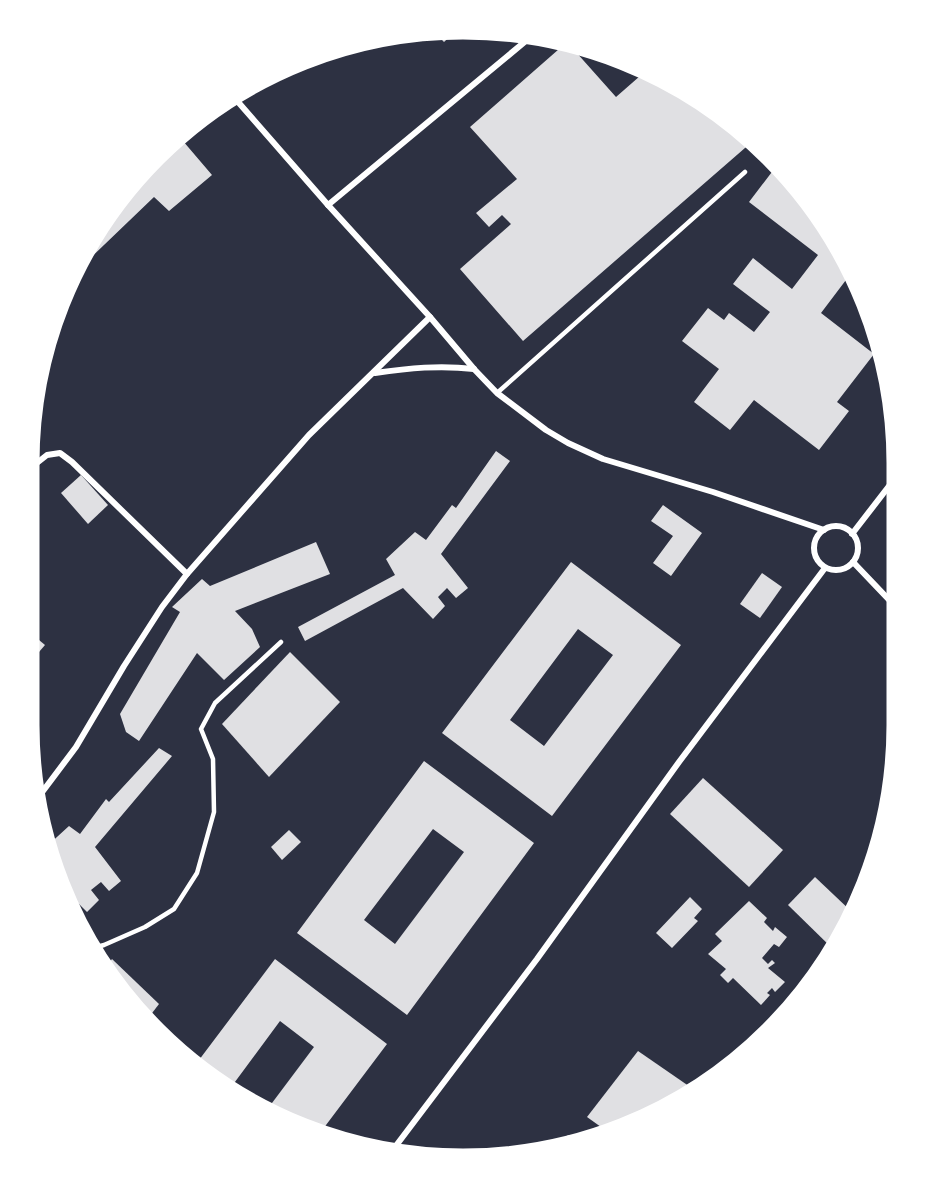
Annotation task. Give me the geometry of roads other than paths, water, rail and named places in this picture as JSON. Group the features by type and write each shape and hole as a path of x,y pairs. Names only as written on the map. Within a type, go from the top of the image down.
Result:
{"street":[{"path":"328,205 524,42"},
{"path":"238,101 497,393 568,443 603,459 714,492 824,530"},
{"path":"43,791 76,747 149,626 187,574 309,435 430,317"},
{"path":"374,373 416,367 446,366 474,369"},
{"path":"38,462 47,455 60,453 72,462 187,574"},
{"path":"852,534 888,487"},
{"path":"835,527 852,534 857,548 853,562 837,570 825,568 815,554 814,545 817,537 824,530 835,527"},
{"path":"853,562 888,599"},
{"path":"397,1144 537,959 679,762 825,568"}],"lane":[{"path":"497,393 745,172"},
{"path":"100,946 145,927 174,909 197,873 214,812 213,759 201,729 215,703 281,642"}]}
